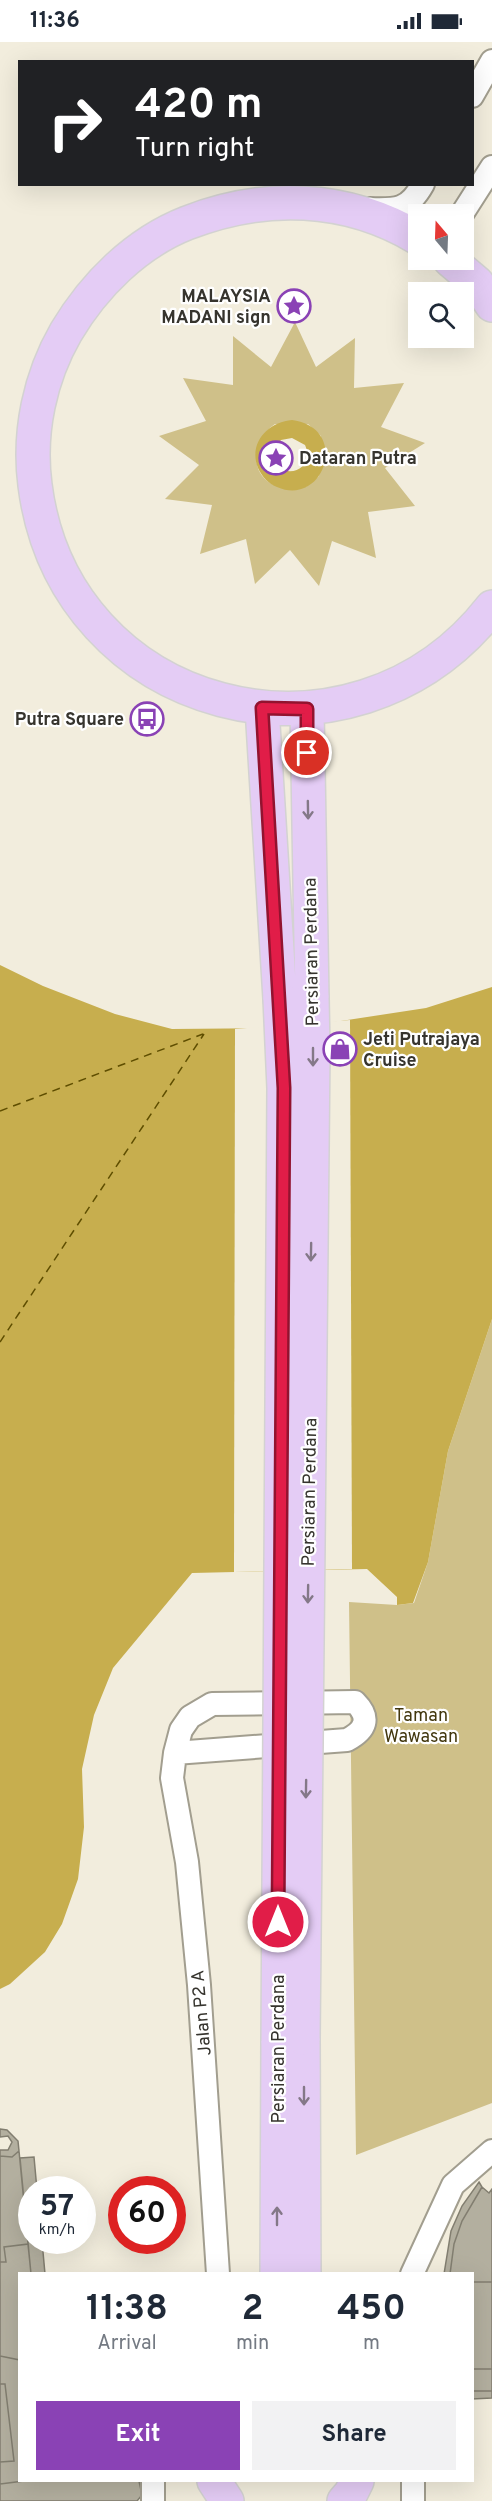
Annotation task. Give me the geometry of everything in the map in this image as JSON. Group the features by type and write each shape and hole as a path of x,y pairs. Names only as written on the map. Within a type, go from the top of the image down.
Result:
{"main road":[{"path":"408,232 352,209 310,203 251,204 214,213 178,226 145,245 96,289 76,315 59,343 38,406 33,439 33,472 38,505 48,543 61,571 87,613 114,642 147,667 183,687 222,701 262,708 307,709 362,698 423,670 459,643 492,607"},
{"path":"460,270 484,294"},
{"name":"Persiaran Perdana","path":"262,708 296,999"},
{"name":"Persiaran Perdana","path":"304,2272 290,2039 284,1088 296,999 307,709"},
{"name":"Persiaran Perdana","path":"277,2272 290,2039"},
{"path":"215,2482 227,2501"},
{"path":"344,2501 356,2482"}],"street":[{"path":"474,92 492,61"},
{"path":"468,204 492,167"},
{"path":"352,209 392,210 406,207 416,197 422,186"},
{"path":"473,270 484,294"},
{"name":"Jalan P2 A","path":"175,1753 347,1740 363,1728 365,1720 363,1710 355,1702 212,1704 190,1717 181,1730 175,1753 172,1778 187,1862 200,1985 218,2272"},
{"path":"413,2272 453,2185 492,2151"},
{"path":"153,2482 153,2501"},
{"path":"413,2482 413,2501"}],"green space":[{"path":"295,322 316,367 355,338 354,388 404,383 381,427 425,443 385,468 415,506 368,512 376,558 332,541 319,586 290,550 255,584 246,539 200,554 212,505 165,499 199,465 159,436 206,421 183,378 233,385 233,336 271,367","holes":["275,424 308,424 321,436 319,476 306,487 275,486 264,478 257,463 259,445 263,437"]},
{"name":"Taman Wawasan","path":"492,1319 492,2103 356,2155 349,1602 397,1605 414,1603 428,1562 448,1451"}],"shaded area":[{"path":"292,420 310,426 321,437 326,450 324,464 318,477 307,487 294,490 277,487 264,477 258,468 256,450 258,442 268,429","holes":["292,438 305,445 307,458 301,468 290,471 278,467 273,452 281,440"]},
{"path":"0,965 43,986 115,1014 172,1029 295,1028 426,1008 492,987 492,1319 448,1451 428,1562 413,1603 397,1605 397,1597 367,1569 192,1573 113,1668 94,1715 82,1769 84,1827 78,1879 62,1924 45,1952 10,1984 0,1989"}],"pier":[{"path":"350,1020 352,1569 234,1572 235,1029"}],"building":[{"path":"0,2129 7,2130 18,2141 19,2151 12,2157 0,2156 0,2150 8,2150 12,2142 8,2136 0,2137"},
{"path":"19,2151 21,2176 18,2176 18,2245 4,2247 6,2262 0,2262 0,2156 12,2157"},
{"path":"34,2157 36,2176 22,2176 20,2158"},
{"path":"479,2182 482,2187 462,2221 454,2244 450,2272 444,2272 451,2231 462,2206"},
{"path":"482,2187 489,2193 492,2189 492,2391 474,2391 474,2272 450,2272 454,2244 462,2221"},
{"path":"18,2245 18,2254 29,2254 31,2272 18,2272 18,2360 0,2356 0,2262 6,2262 4,2247"},
{"path":"29,2254 43,2254 45,2272 31,2272"},
{"path":"474,2282 492,2282 492,2369 474,2369"},
{"path":"0,2356 18,2360 18,2482 0,2484 0,2462 14,2461 5,2384 0,2384"},
{"path":"0,2384 5,2384 14,2461 0,2462"},
{"path":"474,2391 492,2391 492,2398 474,2399"},
{"path":"18,2482 139,2482 142,2495 137,2501 0,2501 0,2484"}],"ferry route":[{"path":"0,1111 203,1034"},
{"path":"0,1342 204,1034"}],"place":[{"name":"MALAYSIA MADANI sign","path":"294,306"},
{"name":"Dataran Putra","path":"276,458"},
{"name":"Putra Square","path":"147,719"},
{"name":"Jeti Putrajaya Cruise","path":"340,1049"}],"route":[{"path":"278,1922 284,1088 262,708 307,709 307,753"}]}
